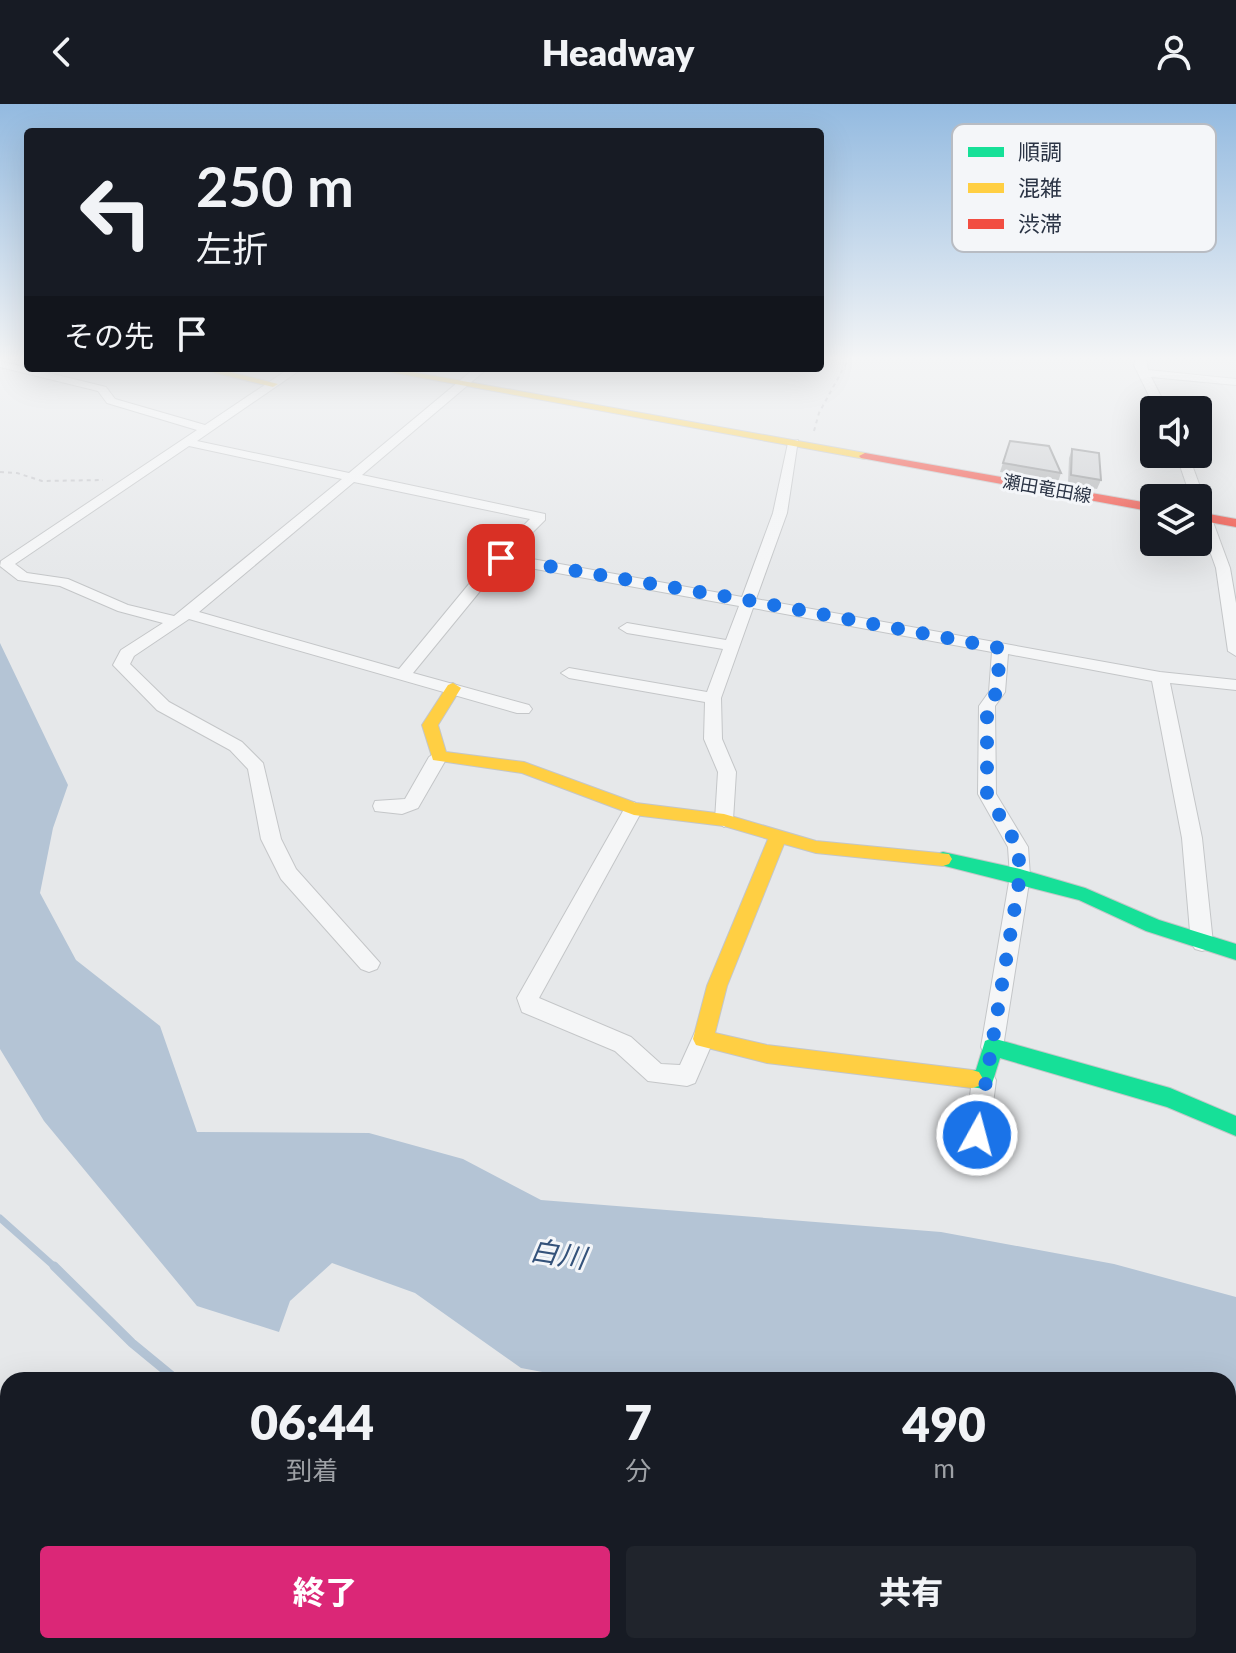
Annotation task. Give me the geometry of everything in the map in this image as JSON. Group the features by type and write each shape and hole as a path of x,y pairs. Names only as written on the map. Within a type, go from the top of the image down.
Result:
{"street":[{"path":"205,430 6,564 23,577 63,582 123,608 182,618 404,673 523,709"},
{"path":"369,963 288,874 271,839 257,767 236,746 163,706 121,665 127,653 182,618 408,430"},
{"name":"瀬田竜田線","path":"724,430 1140,505"},
{"path":"186,442 540,517 501,558 404,673"},
{"path":"724,820 727,772 713,739 713,698 780,513 801,444"},
{"path":"1212,519 1236,523"},
{"path":"1212,545 1228,590 1236,651"},
{"path":"501,558 1160,677 1236,685"},
{"path":"627,628 731,646"},
{"path":"977,1135 1020,876 1018,847 987,794 987,706 997,692 1000,648"},
{"path":"569,673 713,698"},
{"path":"1160,677 1189,823 1202,943"},
{"path":"439,756 430,725 453,688"},
{"path":"382,806 408,807 414,802 429,767 439,756"},
{"path":"439,756 524,768 634,809 724,820 816,847 927,856 1020,876 1085,895 1153,926 1236,952"},
{"path":"634,809 528,998 530,1005 623,1044 656,1074 687,1076 703,1039 717,986 778,836"},
{"path":"703,1039 767,1054 984,1080"},
{"path":"992,1047 1170,1098 1236,1126"}],"path":[{"path":"801,444 809,430"},
{"path":"0,472 42,481 129,480"}],"water":[{"name":"白川","path":"0,643 68,785 53,828 40,893 76,960 160,1026 197,1132 369,1133 463,1159 541,1200 941,1232 1114,1264 1236,1297 1236,1372 542,1372 521,1368 415,1293 332,1263 290,1301 279,1332 197,1306 44,1121 0,1049"}],"building":[{"path":"1010,441 1049,446 1061,473 1003,463"},
{"path":"1072,449 1099,453 1101,480 1071,475"}],"waterway":[{"path":"0,1218 56,1268"},
{"path":"54,1266 132,1343 167,1372"}],"traffic: fast":[{"path":"943,859 1020,876 1085,895 1153,926 1236,952"},
{"path":"972,1079 984,1080 992,1047 1170,1098 1236,1126"}],"traffic: slow":[{"path":"721,430 865,456"},
{"path":"453,688 430,725 439,756 524,768 634,809 724,820 816,847 943,859"},
{"path":"778,836 717,986 703,1039 767,1054 972,1079"}],"traffic: jam":[{"path":"865,456 1140,505"},
{"path":"1212,519 1236,523"}],"route":[{"path":"501,558 1000,648 997,692 987,706 987,794 1018,847 1020,876 977,1135"}]}
